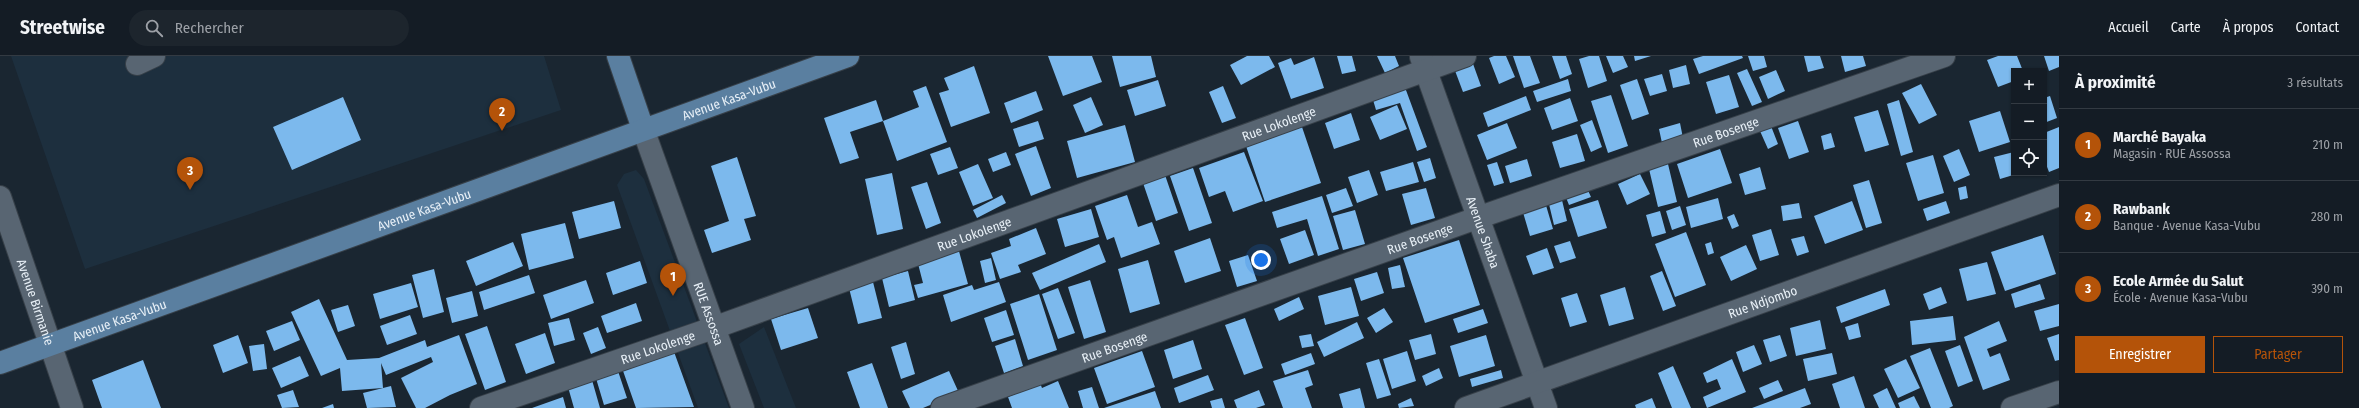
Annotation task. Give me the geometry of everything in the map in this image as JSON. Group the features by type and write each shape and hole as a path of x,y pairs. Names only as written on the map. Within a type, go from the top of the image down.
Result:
{"main road":[{"path":"618,56 644,128"},
{"name":"Avenue Kasa-Vubu","path":"0,363 644,128 848,56"}],"street":[{"name":"Rue Lokolenge","path":"481,408 716,327 1423,63 1465,56"},
{"name":"Rue Bosenge","path":"942,408 1477,218 1944,56"},
{"name":"Avenue Shaba","path":"1423,63 1546,408"},
{"name":"RUE Assossa","path":"644,128 716,327 743,408"},
{"name":"Rue Ndjombo","path":"1466,408 2059,195"},
{"name":"Avenue Birmanie","path":"0,197 52,344 72,408"},
{"path":"2012,408 2059,392"}],"shaded area":[{"path":"11,56 544,56 561,110 85,269"},
{"path":"636,170 644,179 729,408 698,408 617,185 624,174"},
{"path":"764,327 796,408 764,408 739,344"}],"building":[{"path":"1048,56 1092,56 1102,82 1063,96"},
{"path":"1112,56 1151,56 1156,77 1120,87"},
{"path":"1247,56 1269,56 1275,67 1241,85 1230,65"},
{"path":"1337,56 1352,56 1356,71 1342,74"},
{"path":"1377,56 1395,56 1399,66 1385,73"},
{"path":"1494,56 1506,56 1515,77 1499,84 1489,58"},
{"path":"1513,56 1530,56 1540,83 1524,88"},
{"path":"1552,56 1566,56 1572,74 1560,79"},
{"path":"1589,56 1599,56 1607,81 1588,88 1579,59"},
{"path":"1606,56 1623,56 1628,67 1613,73"},
{"path":"1634,56 1651,56 1635,61"},
{"path":"1703,56 1742,56 1743,58 1699,74 1693,59"},
{"path":"1748,56 1764,56 1767,67 1753,71"},
{"path":"1804,56 1820,56 1824,68 1808,72"},
{"path":"1841,56 1863,56 1866,66 1845,72"},
{"path":"1998,56 2017,56 2022,68 2011,68 2011,82 1998,87 1987,60"},
{"path":"2044,56 2059,56 2059,67 2049,71"},
{"path":"1314,57 1324,88 1291,99 1278,63 1291,58 1294,65"},
{"path":"1472,61 1481,86 1463,92 1454,68"},
{"path":"1686,65 1690,84 1673,88 1669,70"},
{"path":"974,66 990,113 951,127 939,93 949,90 944,78"},
{"path":"1747,69 1762,102 1752,106 1737,73"},
{"path":"1776,70 1785,91 1768,99 1759,77"},
{"path":"1662,74 1667,91 1650,96 1644,79"},
{"path":"1729,75 1739,107 1716,114 1706,82"},
{"path":"1568,79 1571,91 1537,102 1533,91"},
{"path":"1637,79 1649,114 1632,120 1620,85"},
{"path":"1158,80 1166,106 1135,116 1127,90"},
{"path":"1403,82 1427,147 1417,151 1400,103 1376,110 1371,93"},
{"path":"1921,84 1937,115 1919,124 1902,93"},
{"path":"926,86 947,142 897,161 883,121 919,107 913,91"},
{"path":"1223,86 1236,118 1222,123 1209,92"},
{"path":"1036,91 1043,110 1011,123 1004,103"},
{"path":"1611,95 1628,146 1608,153 1591,101"},
{"path":"1526,96 1531,110 1488,127 1483,113"},
{"path":"2050,96 2057,118 2047,122 2047,104 2047,97"},
{"path":"343,97 361,140 292,170 273,127"},
{"path":"1091,97 1103,125 1085,133 1073,105"},
{"path":"1570,98 1578,121 1552,130 1544,108"},
{"path":"876,100 883,121 850,132 859,158 840,164 824,118"},
{"path":"1899,100 1913,152 1901,156 1887,104"},
{"path":"1397,105 1407,129 1380,140 1370,117"},
{"path":"1878,110 1889,145 1865,152 1854,117"},
{"path":"2000,111 2010,142 1979,152 1969,121"},
{"path":"1351,113 1360,140 1334,149 1325,123"},
{"path":"1592,120 1602,147 1591,152 1580,125"},
{"path":"1038,121 1044,139 1019,147 1013,129"},
{"path":"1798,121 1809,152 1789,159 1778,128"},
{"path":"1507,123 1517,148 1487,160 1477,135"},
{"path":"1680,123 1683,138 1662,143 1659,129"},
{"path":"1125,125 1135,162 1077,178 1067,141"},
{"path":"1771,126 1778,144 1768,149 1760,131"},
{"path":"1302,127 1321,183 1265,202 1246,146"},
{"path":"2059,127 2059,168 2049,172 2047,167 2047,132"},
{"path":"1831,133 1835,147 1824,150 1821,136"},
{"path":"1577,134 1585,161 1560,168 1552,142"},
{"path":"1036,146 1051,188 1031,196 1015,154"},
{"path":"950,147 958,168 938,175 930,154"},
{"path":"1720,149 1732,183 1688,198 1677,164"},
{"path":"1959,149 1970,175 1954,182 1943,156"},
{"path":"1006,152 1011,165 993,172 988,159"},
{"path":"1244,152 1263,201 1233,212 1225,191 1209,197 1199,168"},
{"path":"2011,153 2011,176 2000,179 1994,157"},
{"path":"1933,155 1944,193 1918,201 1906,163"},
{"path":"737,157 756,216 744,219 751,240 712,253 704,230 729,221 711,166"},
{"path":"1430,158 1436,178 1424,182 1417,162"},
{"path":"1527,159 1532,176 1510,183 1505,166"},
{"path":"1413,162 1419,182 1386,191 1380,172"},
{"path":"1497,162 1504,183 1494,186 1487,165"},
{"path":"978,164 993,198 973,206 959,172"},
{"path":"1668,164 1677,202 1658,207 1649,169"},
{"path":"1760,167 1766,189 1745,195 1739,174"},
{"path":"1193,168 1212,223 1189,231 1170,176"},
{"path":"1369,170 1378,195 1357,203 1348,177"},
{"path":"892,173 903,229 877,235 865,179"},
{"path":"1640,174 1650,194 1627,205 1618,184"},
{"path":"1165,175 1178,213 1156,221 1143,183"},
{"path":"1869,180 1882,223 1866,228 1853,185"},
{"path":"927,182 941,223 926,229 911,187"},
{"path":"1586,186 1591,197 1569,205 1565,195"},
{"path":"1966,186 1968,198 1960,200 1958,188"},
{"path":"1346,188 1353,206 1332,213 1326,195"},
{"path":"1426,188 1435,218 1411,225 1402,194"},
{"path":"1002,195 1006,203 977,218 973,210"},
{"path":"1127,195 1138,227 1152,222 1160,244 1121,258 1114,237 1107,240 1095,206"},
{"path":"1322,196 1339,249 1318,256 1307,219 1277,228 1272,212"},
{"path":"1561,196 1567,221 1554,225 1548,200"},
{"path":"1718,198 1723,219 1691,228 1686,207"},
{"path":"1598,200 1607,228 1578,237 1569,209"},
{"path":"614,201 621,228 579,239 572,212"},
{"path":"1852,201 1863,230 1825,244 1814,216"},
{"path":"1946,201 1950,213 1927,221 1923,209"},
{"path":"1545,202 1553,229 1530,236 1522,209"},
{"path":"1799,203 1802,218 1783,221 1781,206"},
{"path":"1680,206 1686,225 1672,230 1666,211"},
{"path":"1091,209 1099,237 1065,247 1057,219"},
{"path":"1355,210 1365,244 1343,250 1333,216"},
{"path":"1660,211 1666,233 1652,237 1646,215"},
{"path":"1734,214 1739,226 1732,229 1727,217"},
{"path":"565,223 574,258 529,270 521,234"},
{"path":"1036,228 1046,254 1018,265 1021,272 1000,279 991,253 1011,246 1009,239"},
{"path":"1771,229 1779,255 1760,261 1752,235"},
{"path":"1305,230 1314,255 1289,264 1280,239"},
{"path":"1686,232 1706,285 1675,297 1655,244"},
{"path":"2043,235 2056,274 2005,291 1991,252"},
{"path":"1804,236 1809,252 1797,256 1791,239"},
{"path":"1210,238 1221,271 1185,283 1174,251"},
{"path":"1459,240 1480,305 1425,323 1403,258"},
{"path":"1570,241 1576,258 1560,263 1554,246"},
{"path":"513,242 523,266 476,286 466,261"},
{"path":"1711,242 1714,253 1708,255 1705,244"},
{"path":"957,244 968,284 918,298 914,285 923,283 916,256"},
{"path":"1099,244 1106,262 1040,290 1032,273"},
{"path":"1746,245 1757,269 1731,281 1720,257"},
{"path":"1547,248 1554,268 1533,275 1526,256"},
{"path":"1248,255 1257,281 1237,287 1229,261"},
{"path":"991,258 996,280 985,283 980,261"},
{"path":"1148,260 1160,304 1130,313 1118,269"},
{"path":"640,261 647,283 613,295 606,273"},
{"path":"1987,262 1996,294 1967,301 1959,269"},
{"path":"1400,265 1405,287 1392,289 1388,268"},
{"path":"434,269 444,312 423,318 412,275"},
{"path":"908,271 915,300 889,307 882,278"},
{"path":"1662,271 1676,306 1663,311 1650,276"},
{"path":"1377,272 1384,293 1361,301 1354,279"},
{"path":"529,275 535,293 484,310 479,292"},
{"path":"586,280 594,303 551,319 543,295"},
{"path":"1090,280 1106,332 1084,339 1068,287"},
{"path":"873,282 882,318 858,324 849,288"},
{"path":"999,282 1006,302 951,322 943,295 972,285 974,290"},
{"path":"411,283 418,307 380,319 373,294"},
{"path":"2040,284 2045,299 2015,308 2011,294"},
{"path":"1351,287 1359,316 1325,325 1318,296"},
{"path":"1625,287 1634,319 1609,326 1600,295"},
{"path":"1941,287 1947,303 1929,310 1923,294"},
{"path":"1058,288 1075,333 1058,339 1042,294"},
{"path":"1885,289 1890,305 1841,323 1836,307"},
{"path":"472,291 478,316 452,323 446,298"},
{"path":"1577,293 1587,322 1570,327 1561,298"},
{"path":"1039,294 1057,350 1028,360 1010,304"},
{"path":"1299,297 1304,309 1279,321 1274,309"},
{"path":"319,299 347,360 379,358 425,340 427,347 459,335 477,384 450,395 425,408 416,408 401,378 433,362 431,357 386,375 381,363 383,388 342,391 340,368 321,376 291,312"},
{"path":"636,303 642,321 607,333 601,316"},
{"path":"2059,304 2059,326 2040,331 2034,311"},
{"path":"348,305 355,326 338,332 331,310"},
{"path":"808,308 818,338 781,350 771,319"},
{"path":"1384,308 1393,322 1376,333 1367,318"},
{"path":"1483,309 1488,323 1458,333 1453,319"},
{"path":"1006,310 1014,335 992,342 984,318"},
{"path":"410,315 417,334 387,345 380,326"},
{"path":"1953,316 1956,340 1912,345 1910,321"},
{"path":"569,318 575,340 554,346 548,323"},
{"path":"1245,318 1263,368 1244,375 1225,325"},
{"path":"1820,320 1826,349 1796,356 1790,328"},
{"path":"292,321 300,340 274,351 266,331"},
{"path":"1999,321 2007,341 1987,349 1990,357 2000,353 2010,380 1983,390 1964,337"},
{"path":"1357,322 1364,338 1324,357 1317,342"},
{"path":"1858,323 1861,337 1849,340 1845,327"},
{"path":"487,326 506,382 485,390 465,334"},
{"path":"598,327 606,348 591,354 583,333"},
{"path":"545,333 555,363 526,374 515,344"},
{"path":"1311,334 1314,346 1302,348 1299,336"},
{"path":"1431,334 1436,354 1415,360 1409,340"},
{"path":"2059,334 2059,360 2055,361 2047,338"},
{"path":"238,335 248,363 223,373 213,345"},
{"path":"1486,335 1495,366 1459,377 1450,346"},
{"path":"1780,335 1787,356 1770,362 1763,340"},
{"path":"1015,339 1023,366 1004,373 995,346"},
{"path":"1193,340 1202,369 1173,379 1164,350"},
{"path":"906,342 915,374 901,379 891,347"},
{"path":"264,344 267,369 253,371 249,346"},
{"path":"1754,345 1762,364 1743,372 1736,352"},
{"path":"1960,345 1973,381 1958,387 1945,351"},
{"path":"1930,348 1953,406 1949,408 1931,408 1910,356"},
{"path":"673,349 694,407 636,408 622,368"},
{"path":"1142,351 1155,387 1107,404 1094,368"},
{"path":"1407,351 1416,381 1392,389 1383,359"},
{"path":"1311,353 1315,364 1285,375 1281,364"},
{"path":"1832,353 1837,374 1808,381 1803,359"},
{"path":"300,356 309,376 281,388 272,368"},
{"path":"1379,359 1391,395 1377,399 1366,363"},
{"path":"1732,359 1746,392 1707,408 1703,397 1721,389 1717,379 1707,383 1703,373"},
{"path":"1906,359 1920,388 1898,398 1884,369"},
{"path":"143,360 161,408 102,408 92,380"},
{"path":"872,363 888,408 860,408 847,372"},
{"path":"1673,366 1691,408 1672,408 1658,373"},
{"path":"617,368 627,398 604,405 595,375"},
{"path":"1439,368 1443,378 1426,386 1422,376"},
{"path":"1308,370 1313,385 1305,388 1312,408 1283,408 1273,381"},
{"path":"1501,370 1503,378 1472,387 1470,379"},
{"path":"949,371 959,393 923,408 910,408 902,391"},
{"path":"1208,375 1214,390 1179,403 1174,388"},
{"path":"1854,376 1865,408 1840,408 1832,384"},
{"path":"592,380 600,408 574,408 568,387"},
{"path":"1778,380 1783,391 1764,399 1759,388"},
{"path":"1058,381 1069,408 1012,408 1008,397 1040,383 1042,388"},
{"path":"391,386 396,407 367,408 363,393"},
{"path":"1092,387 1099,408 1083,408 1078,391"},
{"path":"1360,388 1365,408 1343,408 1339,394"},
{"path":"1805,388 1811,404 1800,408 1752,408"},
{"path":"1887,388 1896,408 1879,408 1873,395"},
{"path":"293,390 299,407 282,408 277,395"},
{"path":"1259,390 1265,405 1256,408 1237,408 1234,400"},
{"path":"1155,391 1161,408 1104,408"},
{"path":"1914,396 1920,408 1900,408 1898,403"},
{"path":"563,397 566,408 532,408"},
{"path":"1222,398 1225,408 1212,408 1210,401"},
{"path":"1411,398 1414,406 1399,408 1398,404"},
{"path":"1652,398 1656,408 1636,408 1635,405"},
{"path":"333,404 334,408 322,408"}],"place":[{"name":"Rawbank","path":"502,131"},
{"name":"Ecole Armée du Salut","path":"190,190"},
{"name":"Marché Bayaka","path":"673,296"}]}
